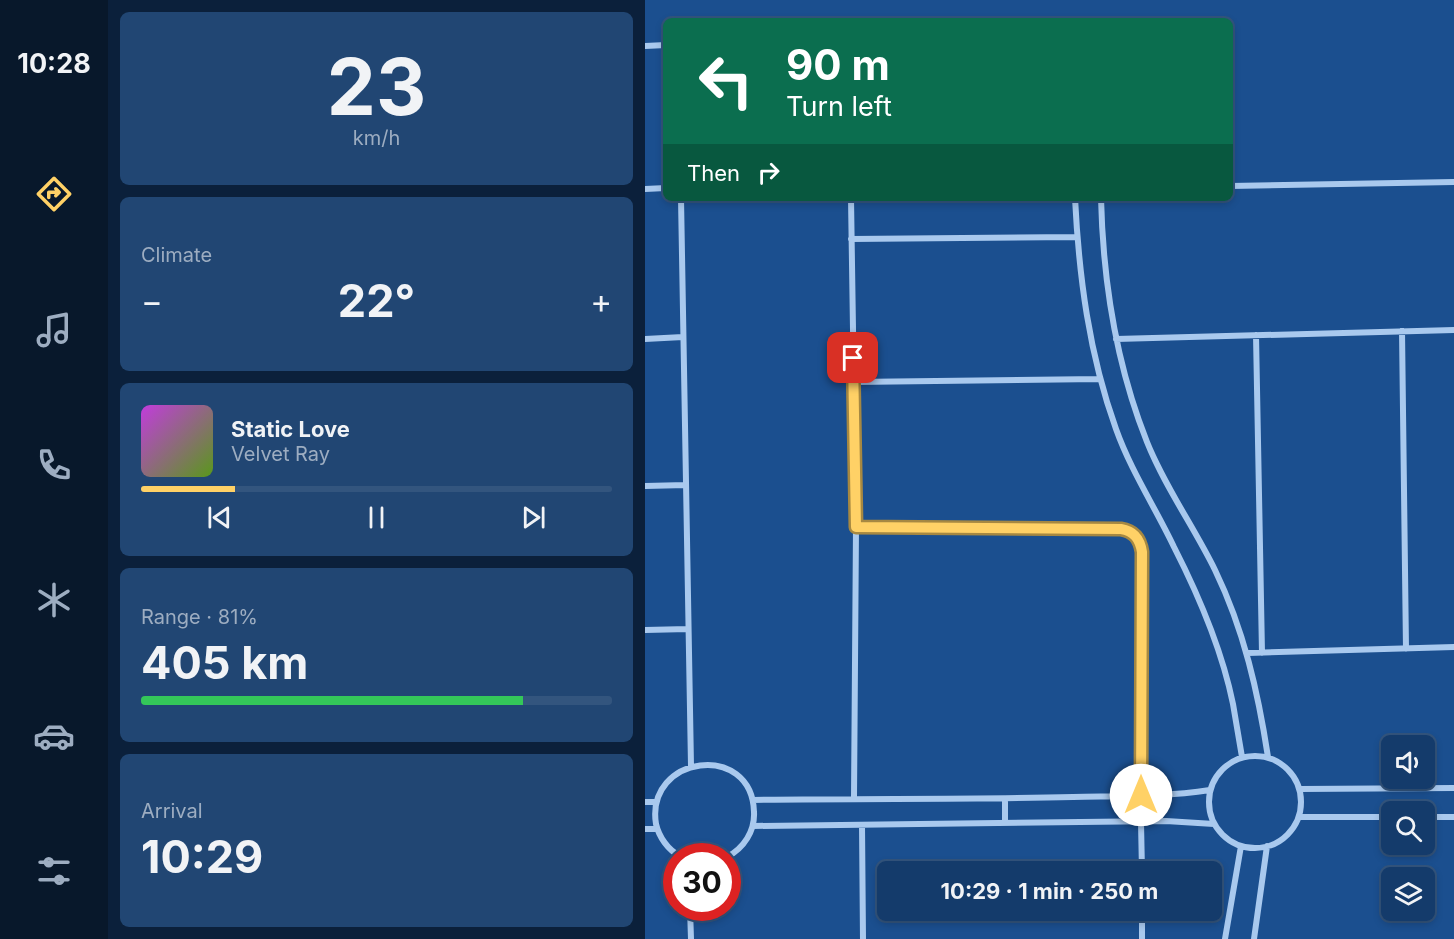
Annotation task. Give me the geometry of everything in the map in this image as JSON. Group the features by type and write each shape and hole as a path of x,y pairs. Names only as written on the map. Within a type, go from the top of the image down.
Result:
{"street":[{"path":"645,45 663,45"},
{"path":"1233,186 1454,182"},
{"path":"645,189 663,188"},
{"path":"681,201 691,766"},
{"path":"851,201 856,527 854,798"},
{"path":"1075,201 1085,315 1100,379 1127,457 1175,548 1208,624 1233,703 1242,758"},
{"path":"1101,201 1104,272 1109,309 1127,383 1159,469 1215,569 1237,619 1248,653 1268,757"},
{"path":"851,239 1077,237"},
{"path":"1116,339 1454,330"},
{"path":"1402,332 1406,649"},
{"path":"1256,335 1263,653"},
{"path":"645,339 683,338"},
{"path":"853,382 1100,379"},
{"path":"645,486 686,485"},
{"path":"856,527 1121,529 1137,537 1142,552 1141,795"},
{"path":"645,630 688,629"},
{"path":"1248,653 1454,648"},
{"path":"1255,755 1268,757 1288,769 1295,778 1302,798 1299,817 1287,836 1278,842 1259,848 1241,846 1230,841 1214,824 1209,802 1210,790 1222,770 1242,758 1255,755"},
{"path":"664,843 655,820 656,802 661,789 670,777 691,766 711,764 725,768 737,776 747,787 753,800 753,826 741,846"},
{"path":"1300,789 1454,788"},
{"path":"753,800 1005,799 1177,794 1210,790"},
{"path":"1005,799 1005,823"},
{"path":"645,802 656,802"},
{"path":"1299,817 1381,817"},
{"path":"1435,817 1454,817"},
{"path":"753,826 1141,822 1214,824"},
{"path":"1141,822 1141,861"},
{"path":"862,825 863,939"},
{"path":"645,829 657,829"},
{"path":"1225,939 1241,846"},
{"path":"1254,939 1267,846"},
{"path":"690,921 691,939"},
{"path":"1142,921 1142,939"}],"route":[{"path":"853,358 856,527 1121,529 1137,537 1142,552 1141,795"}]}
